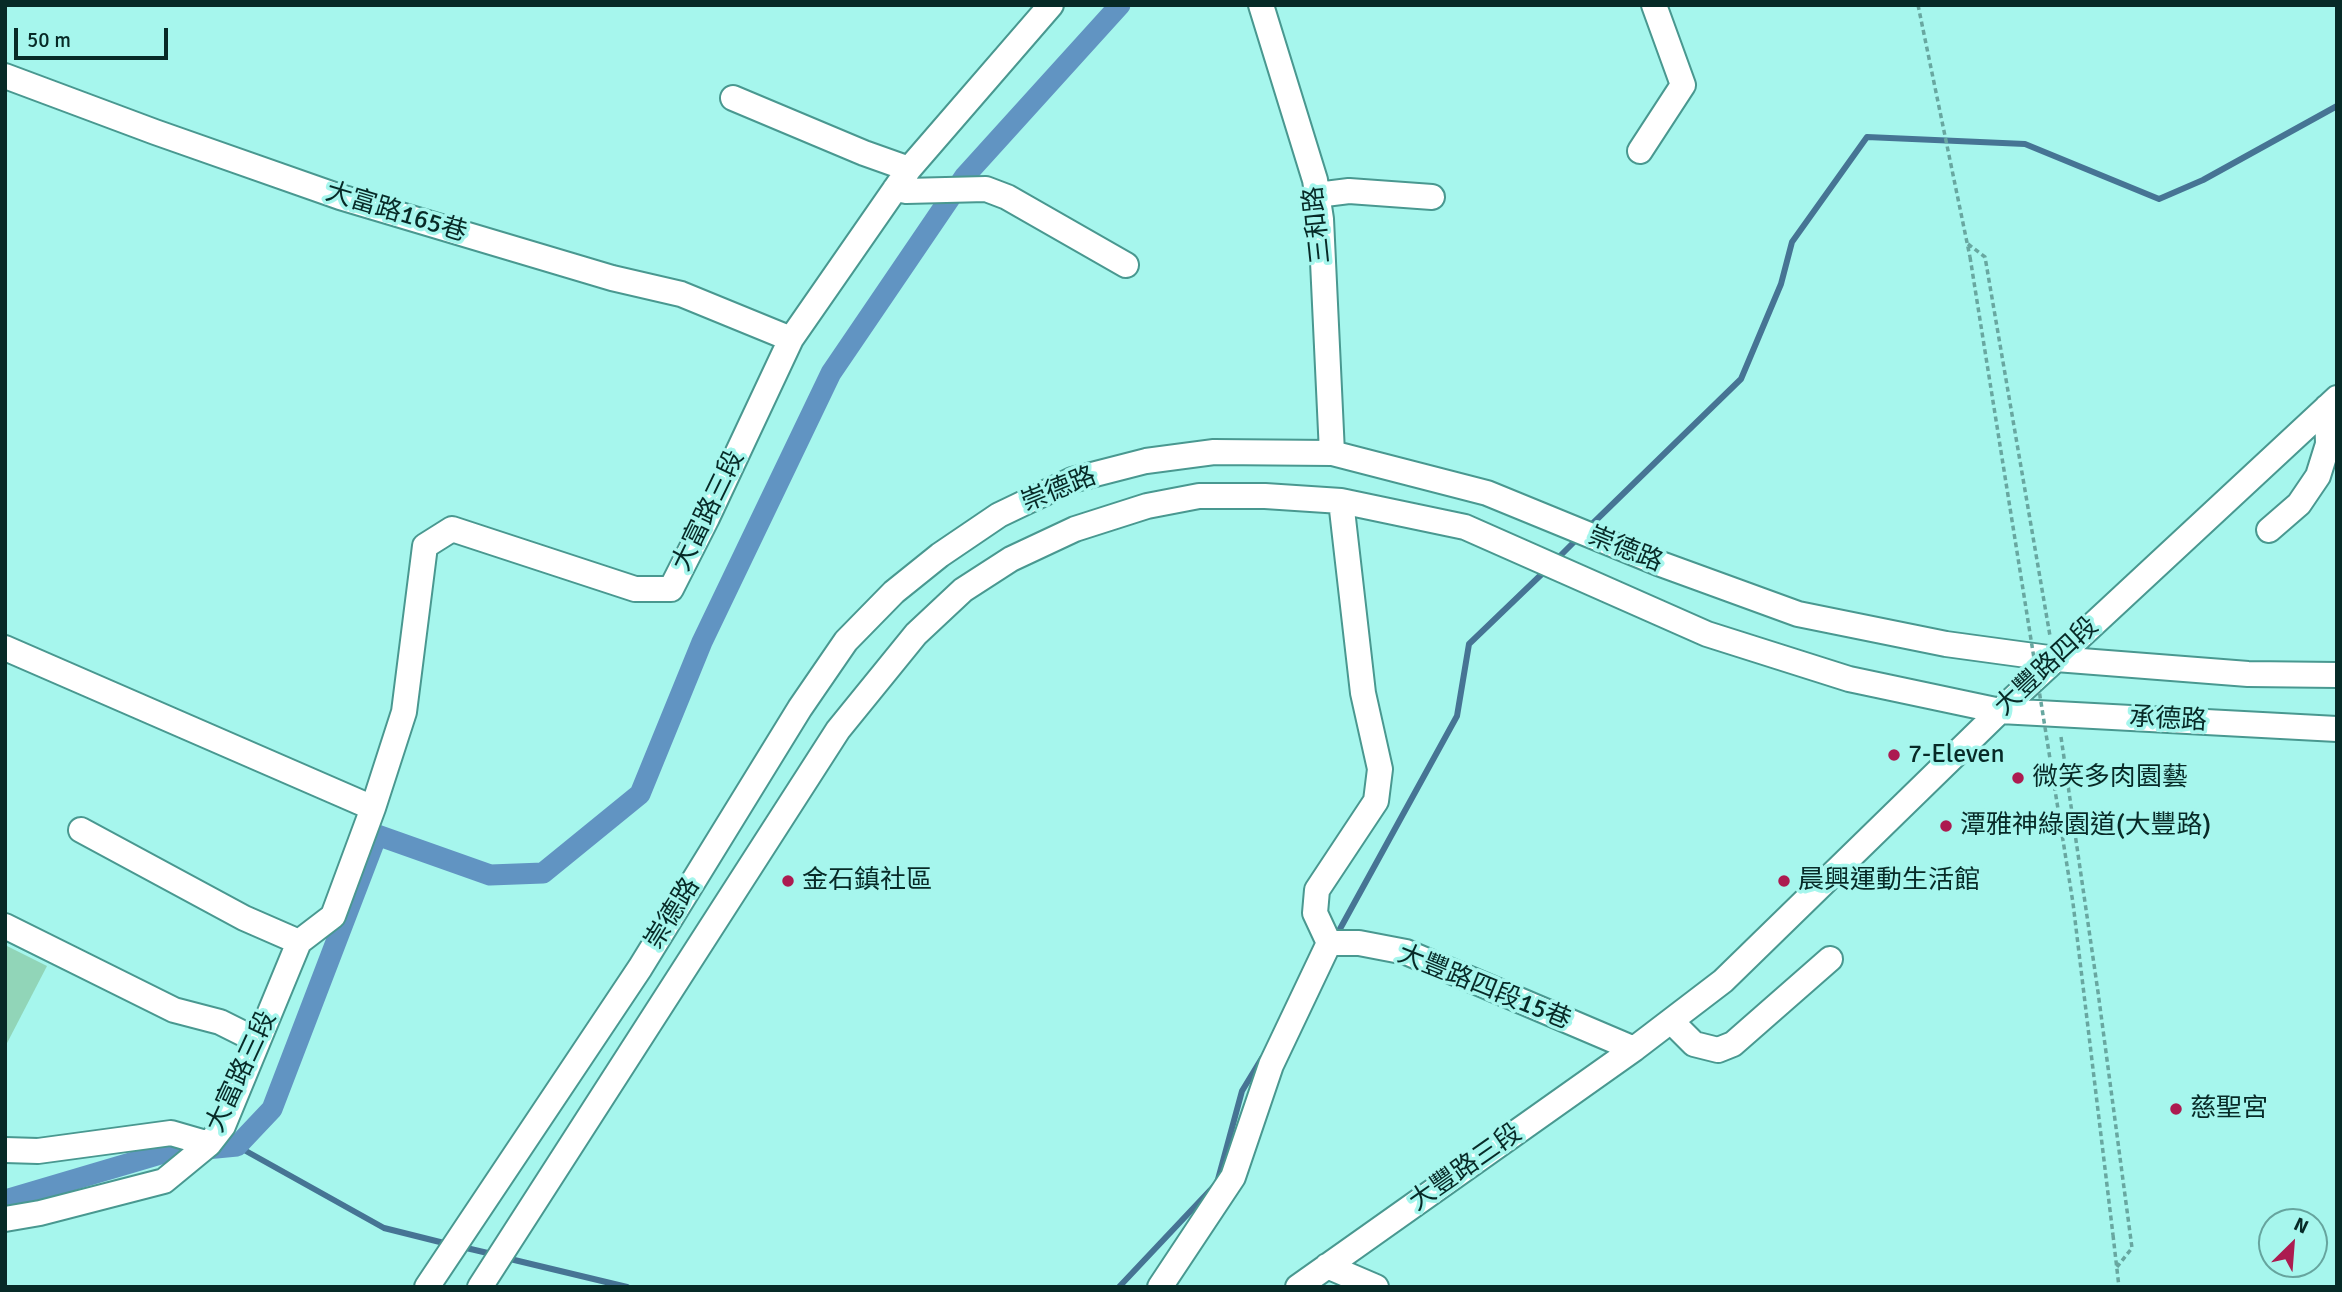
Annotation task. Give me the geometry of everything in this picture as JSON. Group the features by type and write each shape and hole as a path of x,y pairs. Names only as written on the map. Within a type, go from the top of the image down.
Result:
{"street":[{"name":"大富路三段","path":"5,1219 40,1213 164,1181 209,1144 223,1126 299,942 333,916 373,808 404,712 425,546 452,528 635,589 671,589 708,518 791,339 1051,5"},
{"name":"三和路","path":"1261,5 1315,180 1332,453"},
{"path":"1640,151 1683,85 1654,5"},
{"name":"大富路165巷","path":"5,76 340,197 612,278 681,294 791,339"},
{"path":"733,98 864,153 913,184 986,189 1007,197 1126,265"},
{"path":"1317,195 1349,191 1432,197"},
{"path":"2269,530 2299,504 2318,476 2328,444 2332,403"},
{"name":"大豐路四段","path":"1634,1049 1723,981 2000,711 2332,403"},
{"name":"崇德路","path":"427,1287 640,968 800,708 846,641 894,592 940,555 999,514 1072,480 1146,461 1214,452 1332,453 1487,493 1658,564 1798,614 1946,644 2056,659"},
{"name":"崇德路","path":"486,1278 838,730 916,634 963,590 1010,559 1075,529 1147,506 1199,496 1265,496 1341,501 1465,527 1720,638 1849,678 2000,711"},
{"path":"1160,1287 1233,1177 1271,1065 1329,943 1315,913 1317,890 1376,801 1380,769 1363,692 1341,501"},
{"path":"5,648 373,808"},
{"name":"承德路","path":"2056,659 2248,674 2337,675"},
{"name":"承德路","path":"2000,711 2337,729"},
{"path":"81,830 244,918 299,942"},
{"path":"5,926 174,1010 220,1023 258,1041"},
{"name":"大豐路四段15巷","path":"1329,943 1359,943 1406,953 1634,1049"},
{"path":"1671,1021 1694,1044 1718,1050 1732,1044 1830,959"},
{"name":"大豐路三段","path":"1298,1287 1634,1049"},
{"path":"5,1150 38,1152 171,1133 209,1144"},
{"path":"1327,1266 1376,1287"}],"path":[{"path":"1918,5 1968,244 2073,903 2119,1287"},
{"path":"1968,244 1985,257 2046,619 2056,659"},
{"path":"2058,715 2132,1248 2117,1268"}],"building":[{"path":"5,945 47,966 5,1047"}],"waterway":[{"path":"5,1200 164,1153 237,1146 272,1109 377,835 490,875 543,873 640,794 702,642 831,373 965,176 1120,5"},
{"path":"1588,528 1741,379 1781,284 1792,242 1867,137 2025,144 2159,199 2203,180 2337,106"},
{"path":"1556,560 1578,538"},
{"path":"1335,938 1457,716 1469,644 1546,570"},
{"path":"1119,1287 1217,1183 1242,1091 1262,1058"},
{"path":"237,1146 384,1228 448,1244"},
{"path":"462,1247 492,1254"},
{"path":"506,1258 627,1287"}],"place":[{"name":"7-Eleven","path":"1894,755"},
{"name":"微笑多肉園藝","path":"2018,778"},
{"name":"潭雅神綠園道(大豐路)","path":"1946,826"},
{"name":"金石鎮社區","path":"788,881"},
{"name":"晨興運動生活館","path":"1784,881"},
{"name":"慈聖宮","path":"2176,1109"}]}
